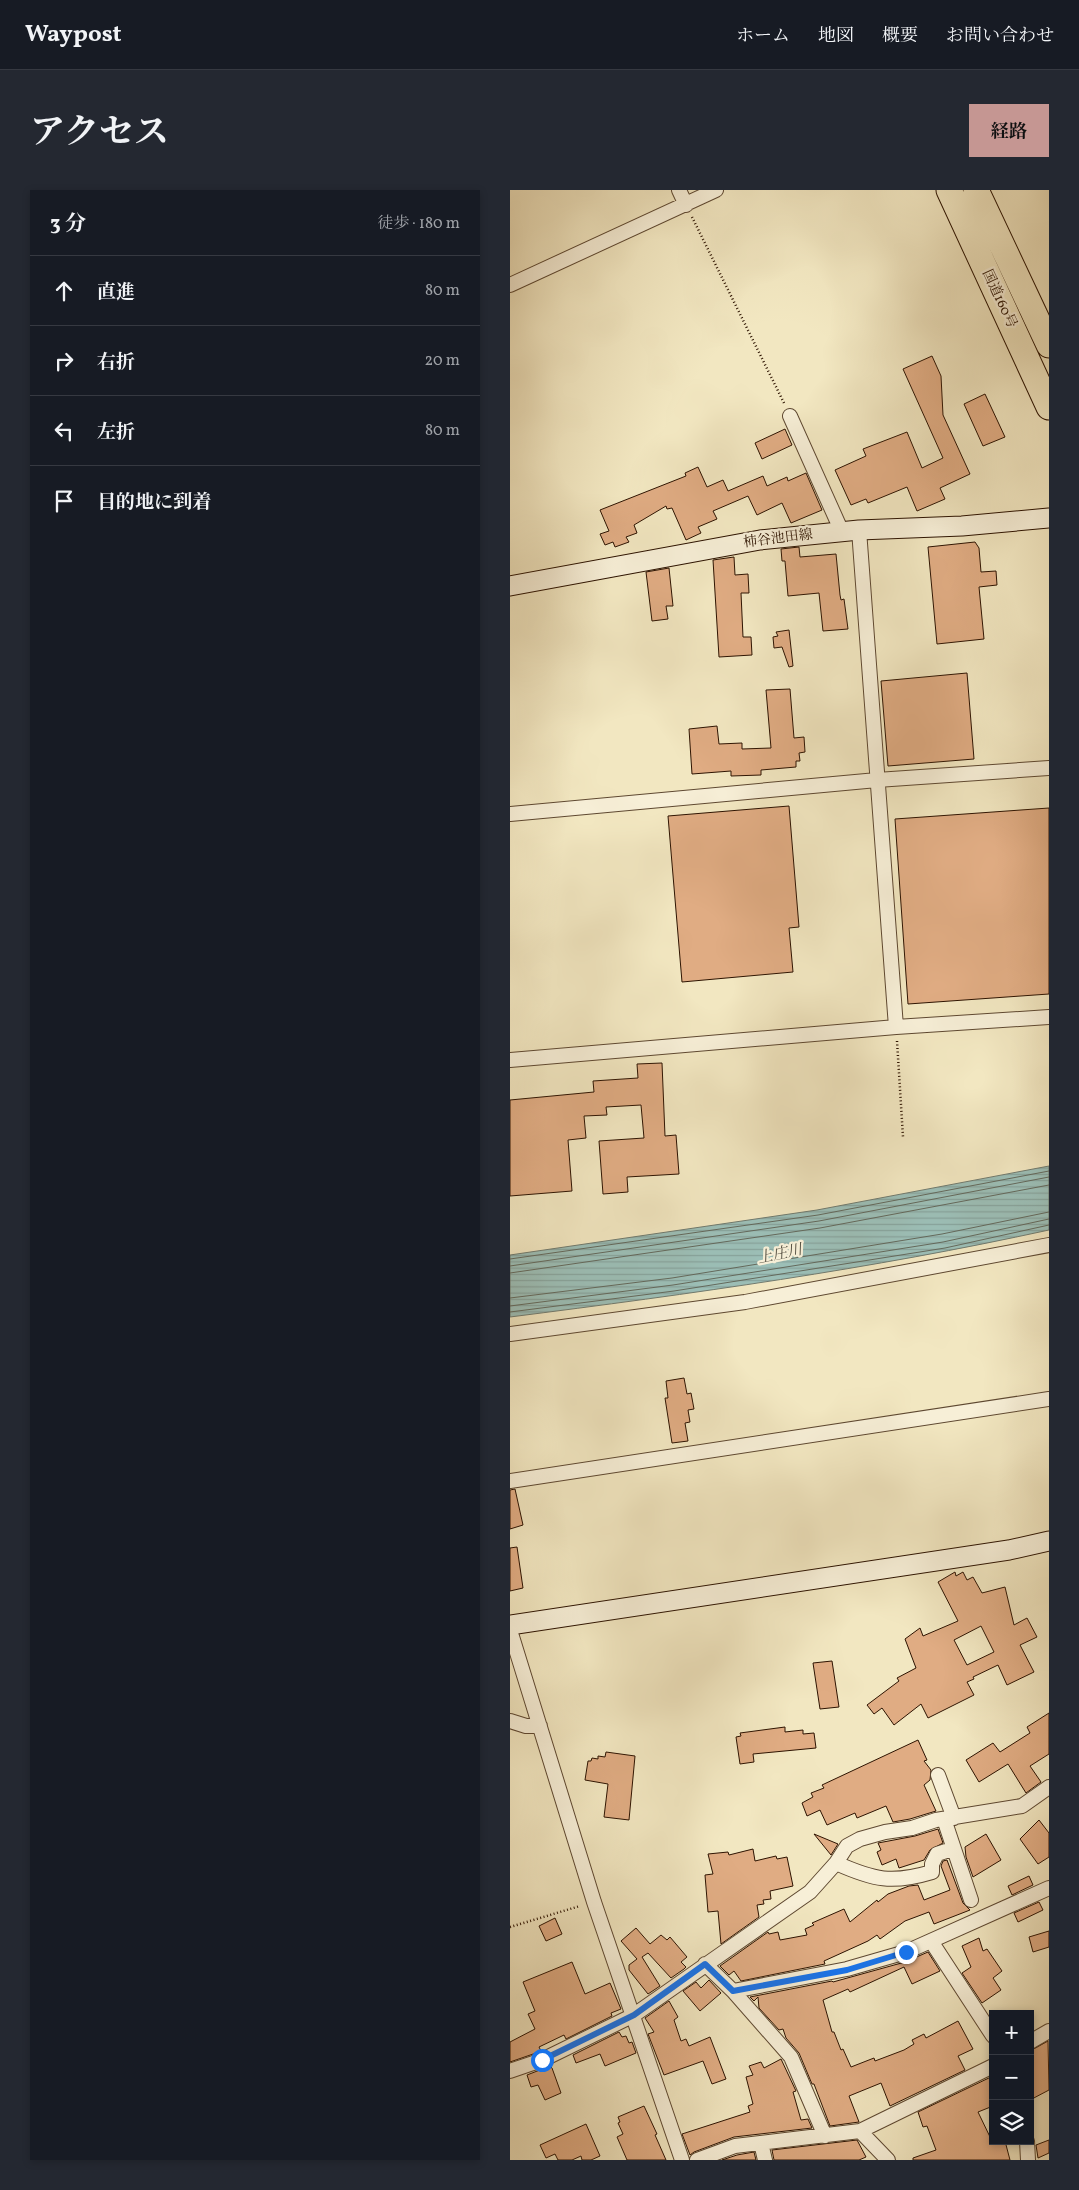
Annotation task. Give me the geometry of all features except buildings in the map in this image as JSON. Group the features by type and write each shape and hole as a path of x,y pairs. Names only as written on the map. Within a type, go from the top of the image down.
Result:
{"highway":[{"name":"国道160号","path":"949,190 1049,408"},
{"name":"国道160号","path":"976,190 1049,345"}],"street":[{"path":"679,190 686,205"},
{"path":"510,285 716,190"},
{"path":"790,416 850,531 877,780 896,1027"},
{"name":"柿谷池田線","path":"510,586 760,540 850,531 962,526 1049,518"},
{"path":"510,814 877,780 1049,768"},
{"path":"510,1060 1049,1016"},
{"path":"510,1334 745,1302 1049,1245"},
{"path":"510,1481 1049,1398"},
{"path":"510,1625 1009,1550 1049,1541"},
{"path":"510,1630 594,1902 682,2160"},
{"path":"510,1721 526,1726 540,1726"},
{"path":"938,1775 949,1818 954,1851 972,1900"},
{"path":"510,2071 542,2060 634,2015 810,1892 836,1863 847,1846 860,1839 949,1818 1022,1806 1049,1787"},
{"path":"836,1863 863,1875 887,1880 907,1880 932,1872 932,1864 937,1854 954,1851"},
{"path":"733,1991 847,1970 906,1952 1049,1888"},
{"path":"932,1941 989,2030"},
{"path":"705,1964 733,1991 790,2057 825,2136"},
{"path":"1034,2040 1049,2031"},
{"path":"697,2160 735,2146 860,2131 989,2068"},
{"path":"860,2131 888,2160"},
{"path":"762,2143 765,2160"},
{"path":"1028,2145 1028,2160"}],"path":[{"path":"686,205 790,416"},
{"path":"896,1027 904,1137"},
{"path":"510,1927 594,1902"}],"water":[{"name":"上庄川","path":"1049,1166 1049,1230 915,1257 781,1280 510,1317 510,1255 817,1210"}],"route":[{"path":"542,2060 634,2015 705,1964 733,1991 847,1970 906,1952"}]}
